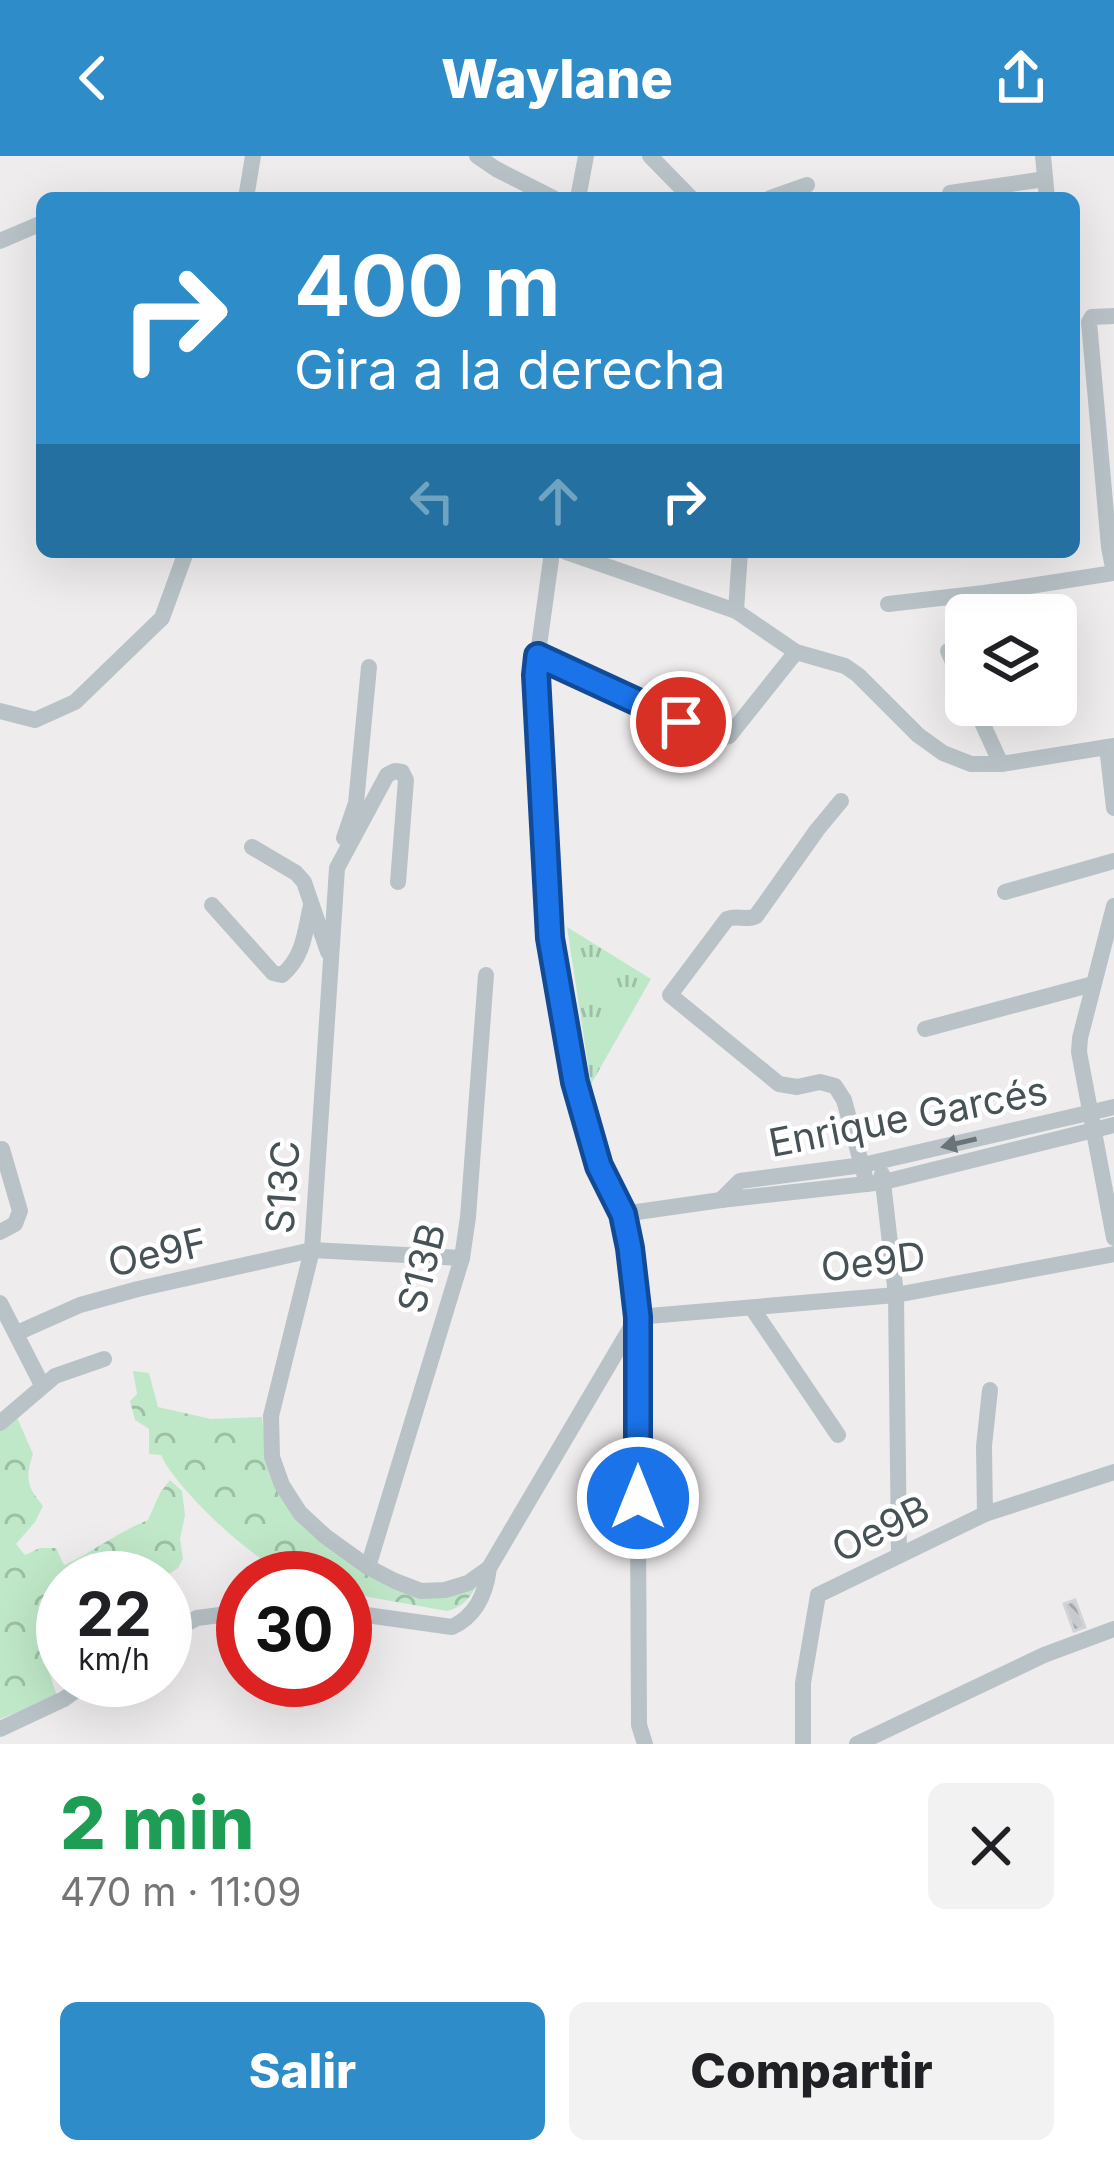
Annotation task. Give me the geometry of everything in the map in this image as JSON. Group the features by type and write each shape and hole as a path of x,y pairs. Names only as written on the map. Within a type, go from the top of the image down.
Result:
{"street":[{"path":"248,192 253,156"},
{"path":"477,156 542,192"},
{"path":"579,192 586,156"},
{"path":"650,156 685,192"},
{"path":"974,192 1046,189 1043,156"},
{"path":"787,192 807,185"},
{"path":"0,242 36,226"},
{"path":"888,604 1114,573 1082,348 1093,317 1114,316"},
{"path":"0,711 35,720 75,702 162,618 184,558"},
{"path":"551,558 536,675 550,938 575,1082 599,1166 623,1214 630,1248 638,1317 639,1725 645,1744"},
{"path":"583,558 736,611 796,652 845,666 918,735 943,753 971,764 1001,764 1111,747 1114,808"},
{"path":"736,611 740,558"},
{"path":"538,656 724,739 796,652"},
{"path":"337,868 356,803 369,667"},
{"path":"984,726 1001,764"},
{"name":"S13C","path":"346,1551 300,1513 282,1485 272,1456 271,1416 312,1250 337,868 387,775 395,771 402,772 406,780 398,882"},
{"path":"841,801 756,916 727,919 670,995 779,1084 835,1086 874,1173 896,1294 899,1555"},
{"path":"252,847 304,882 331,962"},
{"path":"1005,892 1114,861"},
{"path":"212,905 273,974 282,975 301,951 311,905"},
{"path":"1114,907 1079,1052 1114,1238"},
{"name":"S13B","path":"372,1554 462,1258 486,975"},
{"path":"925,1029 1093,984"},
{"name":"Enrique Garcés","path":"623,1214 874,1173 1091,1122 1114,1107"},
{"name":"Enrique Garcés","path":"1091,1122 1114,1125"},
{"path":"0,1232 15,1224 20,1211 2,1149"},
{"name":"Oe9F","path":"16,1333 80,1305 312,1250 462,1258"},
{"name":"Oe9D","path":"638,1317 896,1294 1114,1254"},
{"path":"0,1303 42,1385"},
{"path":"752,1308 838,1436"},
{"path":"372,1616 452,1627 472,1612 486,1588 489,1568 638,1317"},
{"path":"0,1423 42,1385 72,1368 104,1359"},
{"path":"985,1514 984,1446 990,1390"},
{"name":"Oe9B","path":"803,1744 803,1683 818,1594 985,1514 1114,1472"},
{"name":"S13C","path":"372,1569 421,1591 445,1591 489,1568"},
{"path":"857,1744 1044,1655 1114,1629"},
{"path":"0,1729 47,1707"}],"green space":[{"path":"567,927 651,979 591,1084"},
{"path":"133,1371 149,1373 158,1407 211,1419 262,1417 275,1488 349,1551 250,1551 242,1545 201,1507 161,1455 149,1454 149,1429 135,1420 130,1401 137,1394"},
{"path":"15,1413 33,1454 28,1476 31,1488 43,1506 16,1544 25,1555 40,1548 57,1551 36,1551 36,1704 0,1719 0,1430"},
{"path":"170,1480 182,1491 185,1515 182,1551 90,1551 148,1520"},
{"path":"372,1570 393,1588 477,1585 461,1605 447,1611 372,1598"}],"building":[{"path":"1075,1600 1085,1627 1074,1631 1064,1604"}],"route":[{"path":"638,1498 638,1317 630,1248 623,1214 599,1166 575,1082 550,938 538,656 681,722"}]}
